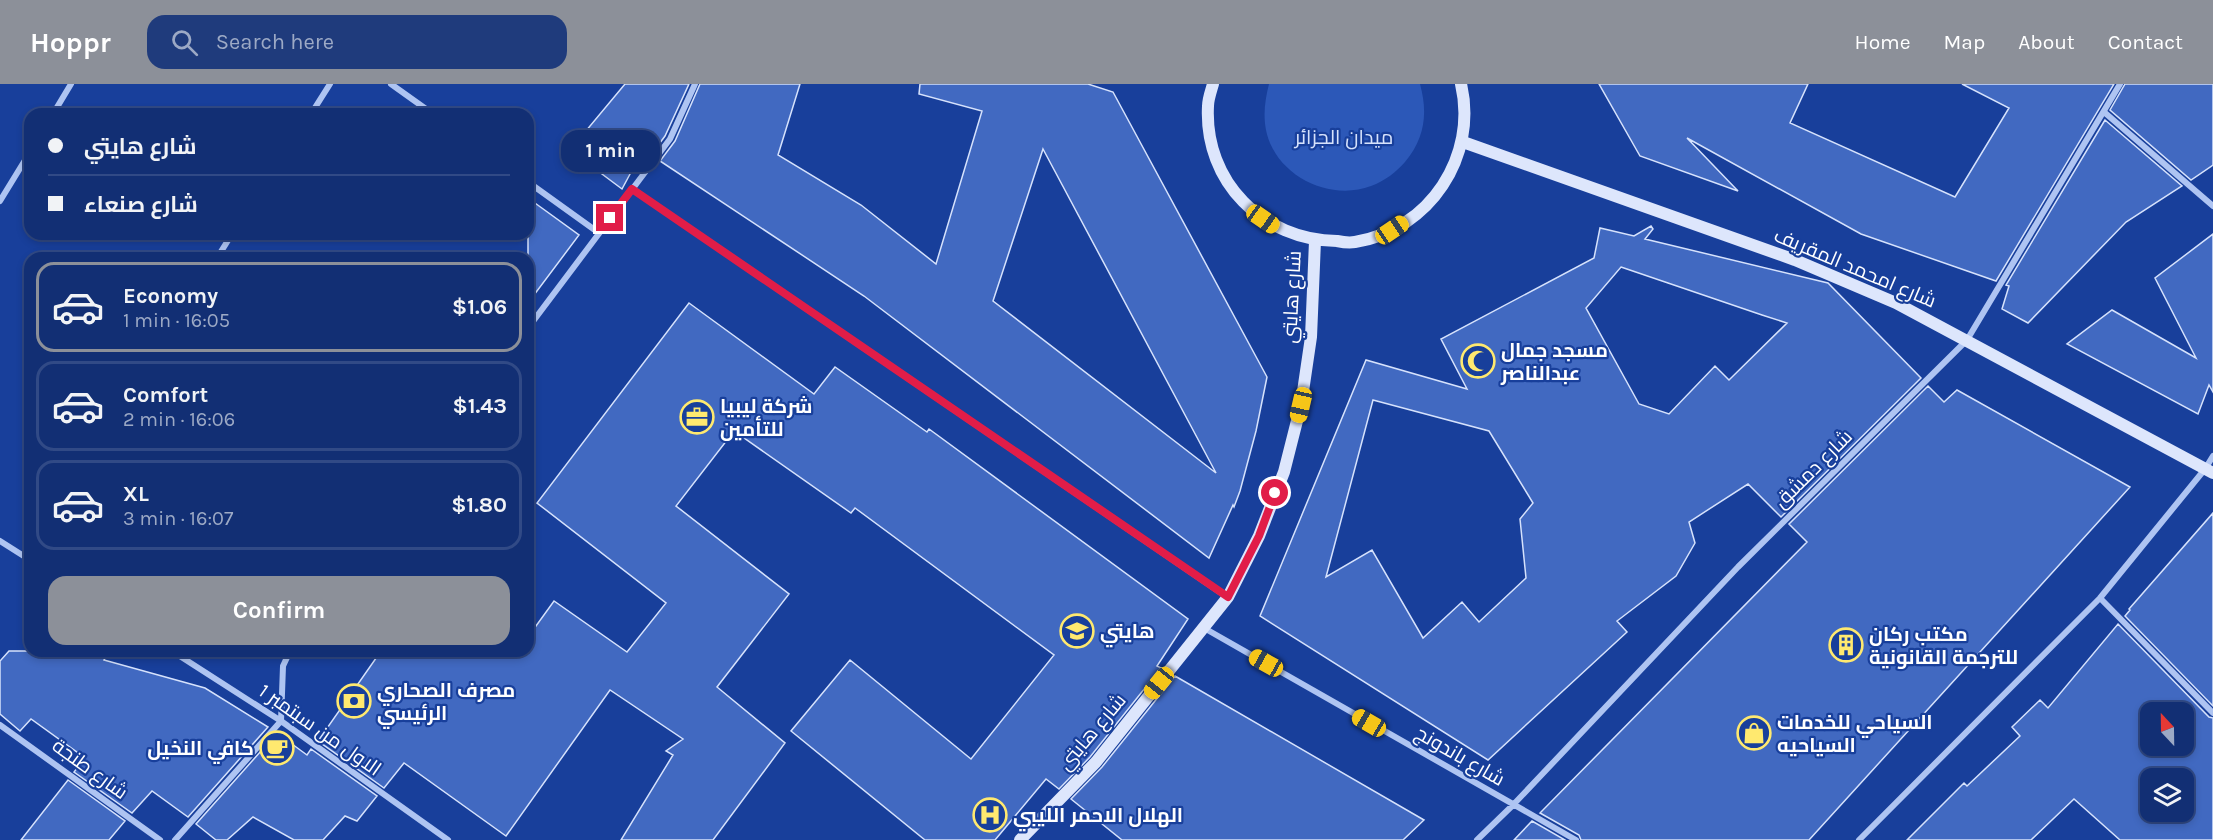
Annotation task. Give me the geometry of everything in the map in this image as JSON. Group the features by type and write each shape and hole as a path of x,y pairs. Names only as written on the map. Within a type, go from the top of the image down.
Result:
{"street":[{"path":"57,108 71,84"},
{"path":"315,108 330,84"},
{"path":"391,84 425,108"},
{"path":"534,320 670,139 695,84"},
{"path":"1213,84 1208,105 1211,143 1225,178 1248,208 1279,229 1315,241 1354,242 1392,230 1424,209 1449,178 1463,142 1466,104 1461,84"},
{"name":"شارع دمشق","path":"1477,840 1513,805 1738,567 1967,340 2120,84"},
{"path":"2104,112 2213,206"},
{"name":"شارع امحمد المقريف","path":"1463,142 1795,260 1896,303 2209,471"},
{"path":"0,201 24,162"},
{"path":"534,186 599,232"},
{"path":"632,189 1228,597"},
{"name":"شارع هايتي","path":"1026,838 1096,762 1228,597 1259,536 1284,472 1296,426 1311,337 1315,241"},
{"path":"1858,840 2100,598 2209,471 2213,456"},
{"path":"0,541 24,556"},
{"path":"2100,598 2213,713"},
{"name":"شارع باندونج","path":"1204,628 1576,840"},
{"name":"الاول من سبتمبر 1","path":"180,657 281,721 448,840"},
{"path":"175,840 281,721 283,666 287,657"},
{"name":"شارع طنجة","path":"0,725 160,840"}],"green space":[{"name":"ميدان الجزائر","path":"1269,84 1420,84 1424,105 1421,134 1405,162 1381,182 1355,190 1322,187 1292,172 1271,146 1265,118"}],"building":[{"path":"625,84 689,84 665,136 651,155 643,150 622,189 570,150"},
{"path":"700,84 800,84 778,155 861,205 936,264 982,111 919,94 920,84 1088,84 1113,92 1267,377 1240,491 1209,558 864,296 660,161 675,141","holes":["1043,149 1216,473 993,301"]},
{"path":"1599,84 1808,84 1790,123 1955,197 2009,108 1962,84 2114,84 1996,281 1861,234 1687,138 1738,191 1640,156"},
{"path":"2125,84 2213,84 2213,165 2191,180 2110,110"},
{"path":"2105,120 2182,186 2126,222 2028,323 2002,309 2009,286 2006,285"},
{"path":"534,202 579,235 534,295 534,252 528,252 528,240 534,240"},
{"path":"1651,226 1653,229 1645,239 1828,283 1921,378 1781,517 1748,484 1689,522 1695,543 1676,576 1617,621 1627,632 1488,760 1260,616 1366,360 1467,389 1441,339 1594,258 1600,228 1634,236","holes":["1621,267 1762,315 1787,323 1729,380 1715,366 1669,414 1639,404 1586,308","1373,400 1489,431 1533,503 1520,519 1526,578 1479,622 1462,602 1423,638 1372,550 1326,577"]},
{"path":"2213,234 2213,392 2209,385 2198,414 2067,344 2112,310 2196,358 2155,278"},
{"path":"689,303 814,394 835,367 927,432 929,429 1188,619 1157,666 1161,668 1090,757 1059,789 1046,779 995,840 925,840 791,731 850,660 971,759 1054,655 855,508 851,513 734,431 676,506 789,594 717,687 785,743 713,840 621,840 673,755 666,751 683,739 610,690 506,836 404,763 384,788 318,741 377,657 534,657 534,629 554,601 627,652 666,603 537,503"},
{"name":"مكتب ركان للترجمة القانونية","path":"1928,386 1944,402 1957,390 2130,487 1809,840 1581,840 1579,835 1540,813 1807,542 1789,524"},
{"path":"2213,513 2213,706 2125,616"},
{"path":"2118,624 2209,717 2213,718 2213,840 2120,840 2074,799 2031,840 1907,840 1964,783 1967,786 2020,736 2012,727 2040,700 2048,708"},
{"path":"9,651 24,651 24,657 105,657 104,660 205,688 268,727 188,817 152,791 132,813 74,772 85,758 31,719 20,731 0,714 0,661"},
{"path":"1175,676 1424,820 1403,840 1122,840 1071,799 1102,767"},
{"path":"277,733 307,755 311,749 377,796 357,821 345,816 323,840 294,840 253,817 227,840 216,840 196,824"},
{"path":"68,780 125,821 109,840 21,840"},
{"path":"1532,821 1565,840 1514,840"}],"place":[{"name":"مسجد جمال عبدالناصر","path":"1478,361"},
{"name":"شركة ليبيا للتأمين","path":"697,417"},
{"name":"هايتي","path":"1077,631"},
{"name":"مكتب ركان للترجمة القانونية","path":"1846,645"},
{"name":"مصرف الصحاري الرئيسي","path":"354,701"},
{"name":"السياحي للخدمات السياحيه","path":"1754,733"},
{"name":"كافي النخيل","path":"277,748"},
{"name":"الهلال الاحمر الليبي","path":"990,815"}],"route":[{"path":"610,218 632,189 1228,597 1259,536 1275,493"}]}
